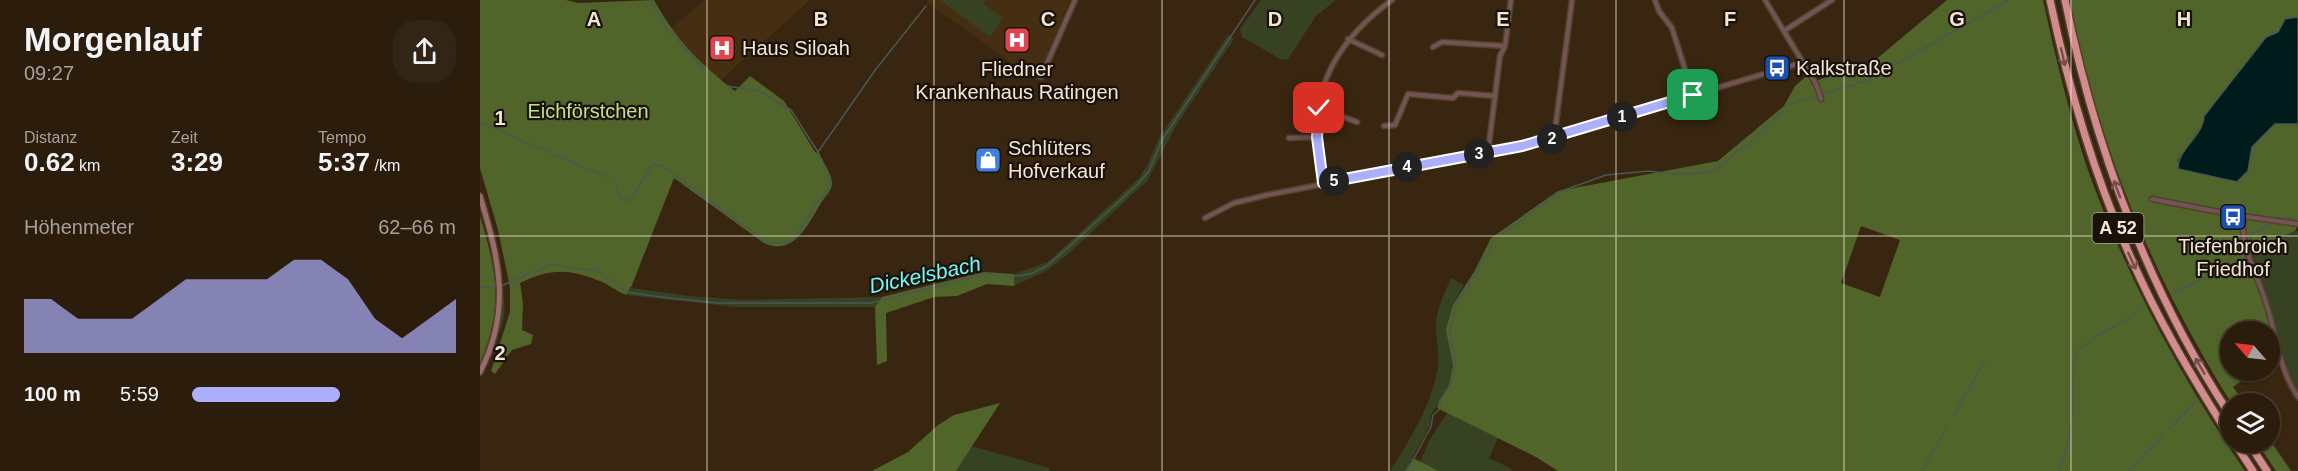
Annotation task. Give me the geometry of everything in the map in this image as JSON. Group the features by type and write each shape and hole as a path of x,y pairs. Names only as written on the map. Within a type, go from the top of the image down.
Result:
{"highway":[{"name":"A 52","path":"2050,0 2084,135 2127,249 2172,340 2220,420"},
{"name":"A 52","path":"2065,0 2078,64 2097,130 2140,248 2172,317 2220,399"},
{"path":"2241,453 2253,471"},
{"path":"2255,453 2267,471"}],"main road":[{"path":"480,196 495,248 500,286 494,338 480,372"}],"street":[{"path":"1041,77 1075,0"},
{"path":"1323,183 1317,137 1319,108 1332,66 1348,39 1368,17 1392,0"},
{"path":"1488,152 1500,56 1505,46 1511,0"},
{"path":"1554,138 1572,0"},
{"path":"1656,0 1659,11 1672,28 1693,95"},
{"path":"1765,0 1804,62 1821,99"},
{"path":"1784,31 1832,0"},
{"path":"1348,39 1382,55"},
{"path":"1433,47 1442,42 1505,46"},
{"path":"1205,218 1234,203 1323,183 1554,138 1804,62"},
{"path":"1384,126 1395,124 1408,94 1453,98 1458,93 1495,96"},
{"path":"1319,108 1357,122"},
{"path":"1289,138 1317,137"},
{"path":"2152,199 2244,217 2298,224"},
{"path":"2244,217 2244,237 2267,306 2281,366 2298,397"}],"shaded area":[{"name":"Haus Siloah","path":"705,0 810,0 721,80 704,67 670,29"},
{"name":"Fliedner Krankenhaus Ratingen","path":"929,0 1070,0 1036,81 927,2"}],"green space":[{"name":"Eichförstchen","path":"480,0 566,0 578,3 654,0 689,50 735,91 750,76 784,101 829,172 832,179 830,191 799,236 784,246 775,246 764,243 674,178 626,295 601,281 577,273 549,273 520,283 523,303 522,330 533,335 531,344 512,350 495,374 491,371 510,312 510,287 498,230 480,168"},
{"path":"940,0 985,0 983,4 1003,18 990,37"},
{"path":"1261,0 1336,0 1316,16 1288,59 1282,60 1242,37 1240,29"},
{"path":"1947,0 2043,0 2076,133 2105,215 2158,329 2220,433 2220,453 2233,453 2245,471 1558,471 1536,457 1437,408 1449,385 1453,365 1446,330 1453,305 1474,272 1491,238 1558,191 1718,161 1784,106 1795,86 1808,75 1812,85 1818,80 1874,61","holes":["1861,226 1900,240 1880,297 1841,283"]},
{"path":"2069,0 2298,0 2298,17 2285,19 2278,32 2266,37 2204,116 2203,124 2177,161 2248,171 2252,147 2275,124 2298,124 2298,225 2295,231 2245,252 2269,321 2220,321 2220,381 2241,381 2233,387 2238,393 2225,393 2172,298 2150,251 2111,155 2081,54"},
{"path":"1228,35 1234,39 1177,124 1147,181 1067,255 1046,271 1014,286 1014,274 1048,262 1138,179 1148,164 1159,138"},
{"path":"480,216 494,273 495,306 488,343 480,363"},
{"path":"2298,231 2298,393 2283,365 2280,352 2280,321 2273,321 2251,249"},
{"path":"480,268 496,271 504,300 504,311 500,331 480,367"},
{"path":"984,272 1014,274 1014,286 987,284 957,296 934,297 886,313 887,361 877,365 875,307 882,297"},
{"path":"1451,278 1464,285 1453,305 1450,317 1453,365 1449,385 1431,415 1430,426 1405,471 1390,471 1412,434 1431,394 1438,362 1437,316"},
{"path":"631,288 743,300 882,297 875,307 737,307 626,295"},
{"path":"1000,403 956,471 872,471 908,452 938,425 954,415"},
{"path":"1447,413 1498,438 1489,458 1512,469 1511,471 1439,471 1420,462 1430,439"},
{"path":"971,446 1050,468 1049,471 956,471"},
{"path":"2264,453 2279,453 2291,471 2276,471"},
{"path":"1413,458 1439,471 1405,471"}],"water":[{"path":"2298,17 2298,124 2275,124 2252,147 2248,171 2237,182 2178,169 2182,155 2203,123 2204,116 2266,37 2278,32 2285,19"}],"waterway":[{"path":"650,0 665,26 704,70"},
{"name":"Dickelsbach","path":"501,286 552,264 596,270 607,279 616,282 626,292 668,298 718,303 871,303 986,274 1010,277 1030,274 1045,267 1062,253 1138,184 1149,171 1162,140 1255,0"},
{"path":"1407,471 1431,427 1433,415 1440,409 1440,401 1452,382 1455,364 1450,331 1456,306 1462,294 1469,287 1470,280 1477,272 1481,260 1487,255 1496,236 1508,230 1559,192 1606,175 1649,171 1672,174 1703,173 1720,167 1737,151 1747,146 1789,104 1866,81 2009,0"},
{"path":"611,180 616,185 621,199 628,201 652,164 662,166 765,241 776,243 792,239 830,185 829,175 818,152 876,69 926,6"},
{"path":"727,86 759,91 791,110 818,152"},
{"path":"480,122 606,177"},
{"path":"2276,219 2280,217 2298,219"},
{"path":"2248,241 2252,233 2270,225"},
{"path":"2174,291 2204,279 2243,249"},
{"name":"Dickelsbach","path":"480,287 496,287"},
{"path":"2073,373 2075,357 2079,350 2096,336 2129,318 2141,307"},
{"path":"1954,415 1985,361"},
{"path":"2058,471 2069,438 2073,380"},
{"path":"2168,430 2195,402"},
{"path":"1922,471 1947,427"},
{"path":"2128,471 2164,434"}],"place":[{"name":"Fliedner Krankenhaus Ratingen","path":"1017,40"},
{"name":"Haus Siloah","path":"722,48"},
{"name":"Kalkstraße","path":"1777,68"},
{"name":"Schlüters Hofverkauf","path":"988,160"},
{"name":"Tiefenbroich Friedhof","path":"2233,217"}],"route":[{"path":"1319,108 1317,137 1323,183 1522,146 1693,95"}]}
